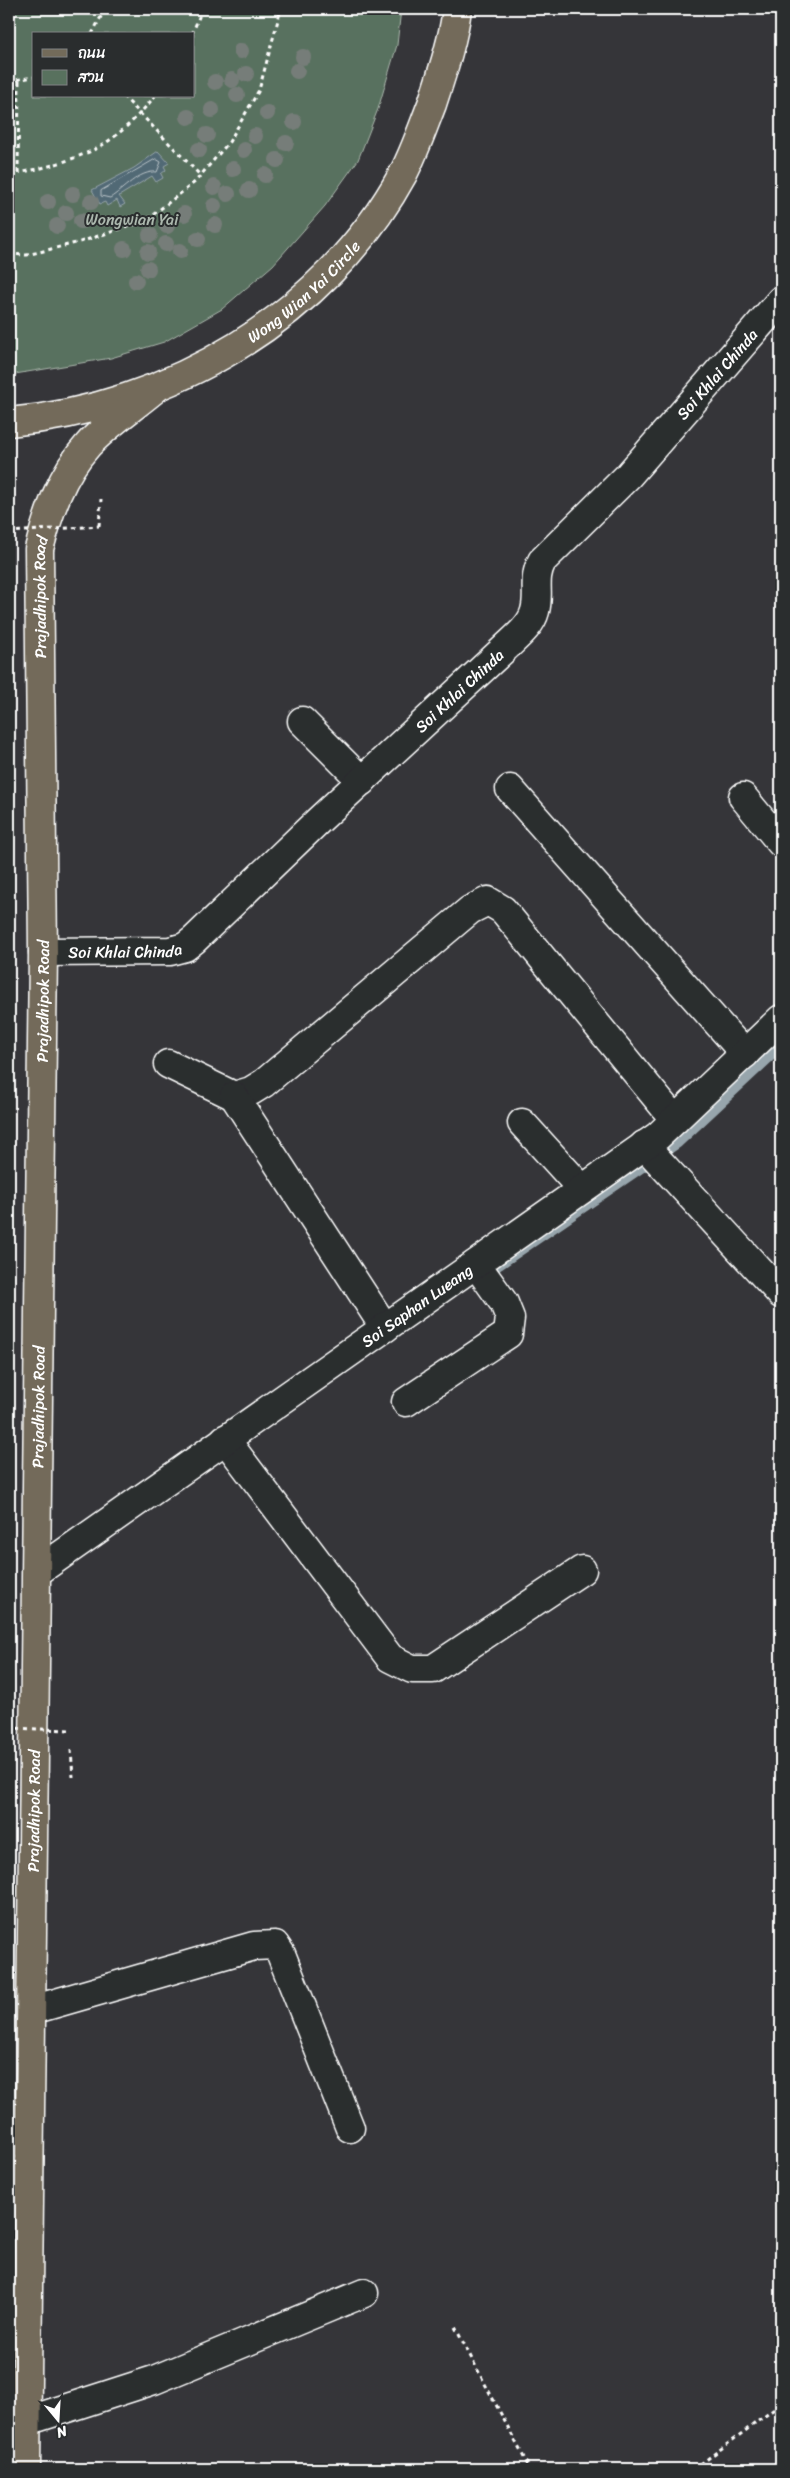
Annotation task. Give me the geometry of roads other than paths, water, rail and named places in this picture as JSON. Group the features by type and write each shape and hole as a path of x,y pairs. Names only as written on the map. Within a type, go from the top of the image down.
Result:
{"main road":[{"name":"Wong Wian Yai Circle","path":"9,422 40,419 100,407 156,388 197,369 269,325 300,300 355,242 381,210 394,188 422,132 459,12"},
{"name":"Prajadhipok Road","path":"26,2469 44,952 39,549 49,511 64,478 88,444 156,388"}],"street":[{"name":"Soi Khlai Chinda","path":"44,952 170,951 185,947 503,650 530,622 536,610 535,573 542,561 628,476 781,300"},
{"path":"302,721 362,781"},
{"path":"510,789 745,1054"},
{"path":"743,797 781,843"},
{"path":"234,1096 251,1091 264,1083 470,910 488,901 503,910 675,1120"},
{"name":"Soi Saphan Lueang","path":"37,1572 644,1145 675,1120 781,1019"},
{"path":"168,1064 234,1096 385,1328"},
{"path":"522,1123 582,1189"},
{"path":"644,1145 781,1294"},
{"path":"406,1402 508,1334 510,1318 504,1303 476,1264"},
{"path":"225,1439 390,1658 412,1669 433,1669 582,1570"},
{"path":"32,2010 254,1946 275,1945 281,1954 350,2128"},
{"path":"27,2421 154,2380 364,2293"}],"water":[{"path":"158,151 169,163 164,166 166,170 161,174 163,178 156,182 152,176 119,196 125,204 120,207 117,200 107,206 105,202 100,204 92,190 134,168"}],"waterway":[{"path":"482,1276 677,1143 781,1046"}],"park label":[{"name":"Wongwian Yai","path":"132,219"}]}
